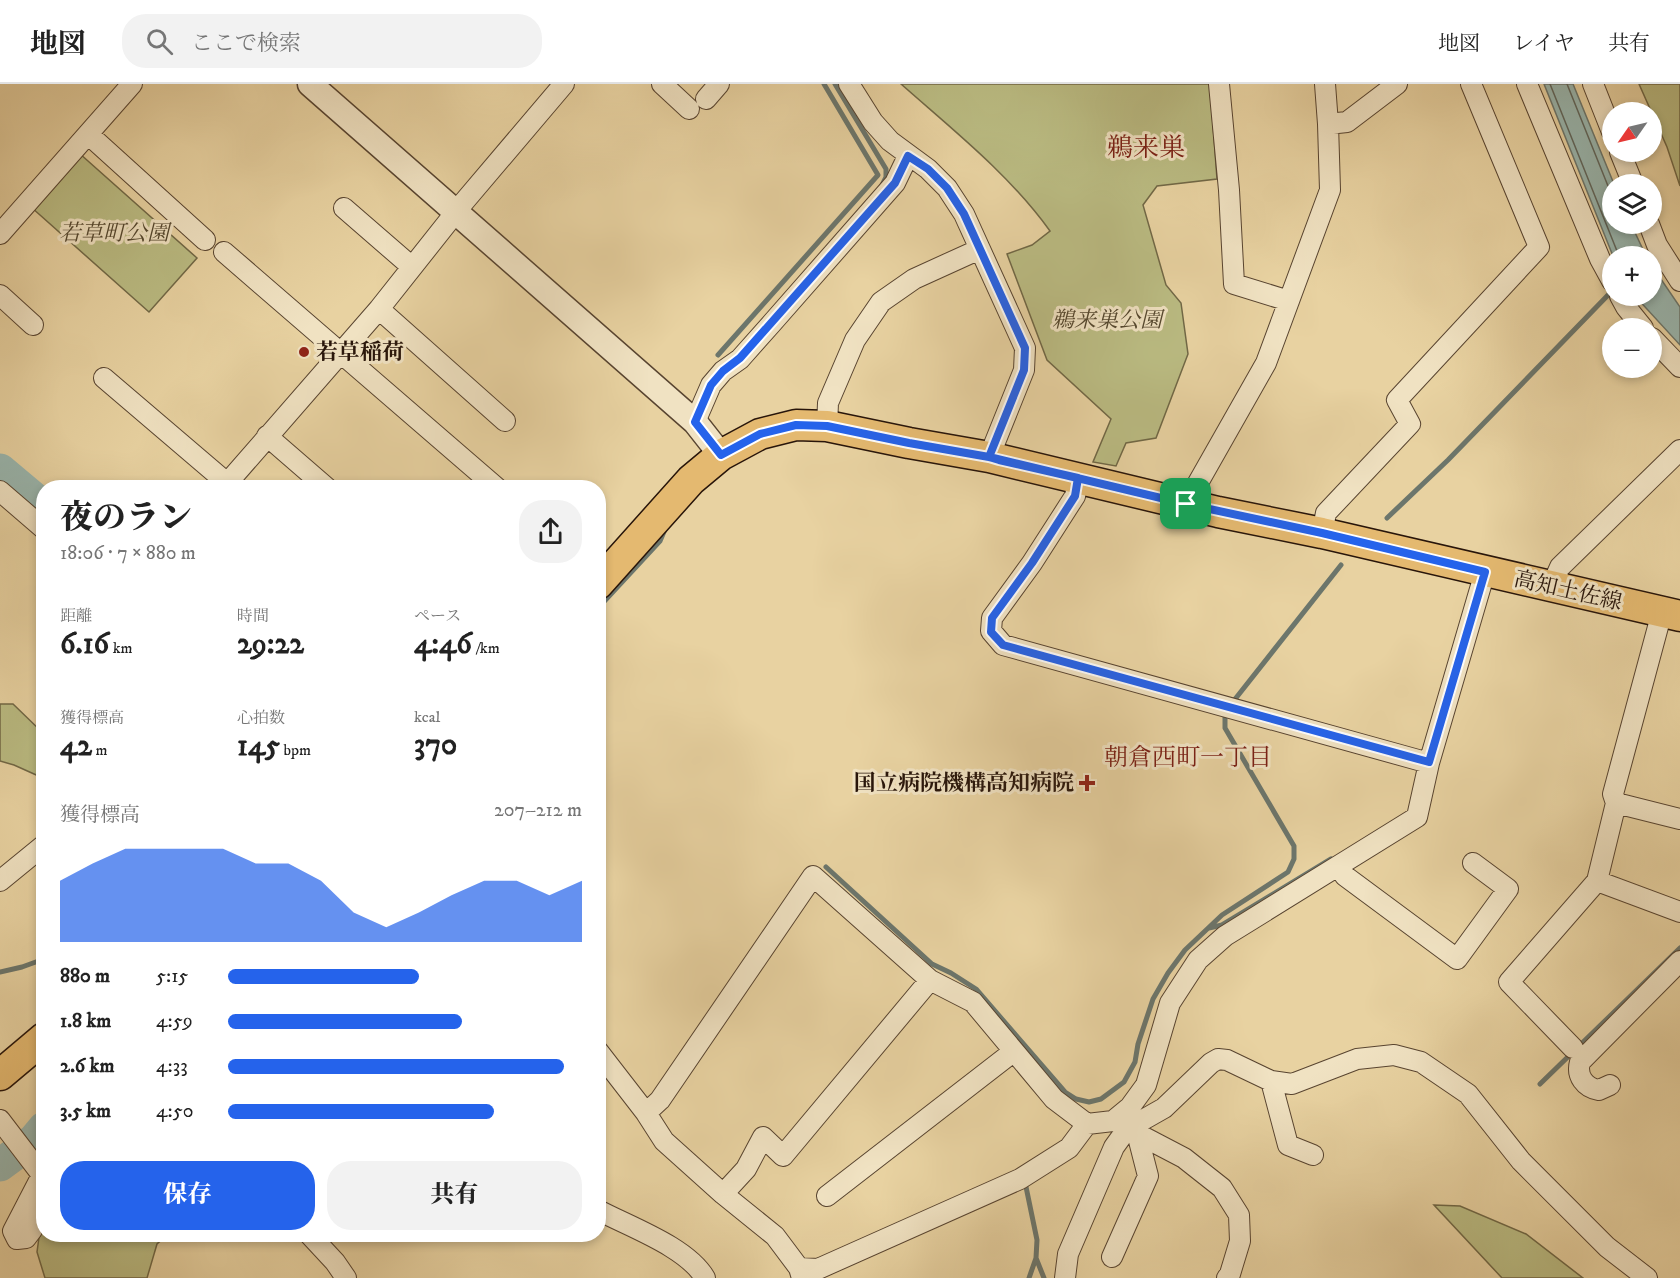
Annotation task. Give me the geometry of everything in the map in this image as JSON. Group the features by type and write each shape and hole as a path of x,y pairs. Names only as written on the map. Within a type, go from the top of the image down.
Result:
{"main road":[{"name":"高知土佐線","path":"606,575 691,480 721,455 760,434 796,425 827,426 989,457 1671,614"},
{"path":"0,1075 36,1045"}],"street":[{"path":"0,234 132,84"},
{"path":"229,480 379,309 456,212 564,84"},
{"path":"662,84 697,104 719,84"},
{"path":"849,84 873,122 890,141 928,169 947,188 964,214 1025,348 1024,370 989,457"},
{"path":"1219,84 1229,190 1234,284 1289,301"},
{"path":"1186,504 1266,363 1330,190 1325,84"},
{"path":"1328,124 1347,122 1397,84"},
{"path":"1322,533 1326,513 1410,424 1397,400 1539,247 1471,84"},
{"path":"1527,84 1602,263"},
{"path":"1593,84 1602,107"},
{"path":"319,87 456,212 695,422 721,455"},
{"path":"88,134 206,240"},
{"path":"695,422 711,385 764,332 895,183 908,156"},
{"path":"344,208 412,267"},
{"path":"1653,234 1680,281"},
{"path":"827,426 828,403 855,340 881,302 914,279 980,249"},
{"path":"224,252 487,480"},
{"path":"0,295 33,325"},
{"path":"1625,306 1635,318"},
{"path":"379,309 505,421"},
{"path":"1662,348 1680,367"},
{"path":"104,378 219,480"},
{"path":"267,436 318,480"},
{"path":"1551,587 1560,567 1680,450"},
{"path":"1078,478 1075,496 1032,563 992,618 991,632 1003,645 1429,762"},
{"path":"0,490 36,522"},
{"path":"1065,1278 1072,1243 1114,1147 1126,1128 1130,1107 1146,1085 1170,1003 1198,960 1226,936 1417,817 1429,762 1485,572"},
{"path":"1573,1048 1509,982 1596,881 1616,803 1613,794 1671,614"},
{"path":"1616,803 1680,819"},
{"path":"0,881 36,852"},
{"path":"1339,867 1345,876 1457,959 1508,889 1473,863"},
{"path":"646,1113 660,1100 813,876 930,980 973,1002 1054,1099 1087,1124 1126,1128 1184,1158 1222,1188 1239,1215 1240,1241 1227,1278"},
{"path":"1596,881 1680,912"},
{"path":"1610,1085 1599,1090 1586,1085 1580,1077 1578,1068 1580,1062 1680,961"},
{"path":"723,1194 746,1169 763,1137 783,1156 930,980"},
{"path":"827,1196 1013,1052"},
{"path":"1126,1128 1164,1108 1218,1059 1227,1060 1271,1082 1292,1084 1357,1059 1394,1055 1421,1062 1468,1094 1521,1161 1607,1247 1647,1278"},
{"path":"606,1061 646,1113 664,1141 723,1194 775,1236 801,1273 818,1269 1020,1179 1069,1149 1087,1124"},
{"path":"606,1073 618,1076"},
{"path":"1271,1082 1288,1145 1313,1155"},
{"path":"0,1120 36,1167"},
{"path":"1112,1257 1148,1176 1126,1128"},
{"path":"36,1187 13,1231 17,1239 26,1239 36,1218"},
{"path":"606,1214 677,1250 701,1271 705,1278"},
{"path":"316,1242 346,1278"}],"green space":[{"name":"鵜来巣公園","path":"901,84 1210,84 1217,179 1157,186 1143,205 1166,285 1181,303 1188,354 1156,438 1126,443 1116,466 1093,462 1111,419 1047,360 1007,254 1032,245 1050,231 1017,190 999,172"},
{"path":"1639,84 1680,84 1680,186 1662,136 1662,102 1647,102"},
{"name":"若草町公園","path":"79,153 197,258 149,312 31,207"},
{"path":"0,704 13,704 36,726 36,775 0,761"},
{"path":"1434,1205 1460,1206 1526,1234 1583,1278 1502,1278"},
{"path":"38,1242 159,1242 147,1278 45,1278 37,1252"}],"water":[{"path":"1544,84 1573,84 1602,155 1602,162 1605,162 1610,174 1602,174 1602,229"},
{"path":"1604,234 1636,234 1641,246 1609,246"},
{"path":"1662,281 1680,307 1680,345 1662,325 1662,318 1655,318 1644,306 1662,306"}],"waterway":[{"path":"718,355 878,175 824,84"},
{"path":"835,84 886,169 886,177 882,185"},
{"path":"1387,518 1448,460 1602,301"},
{"path":"0,470 36,500"},
{"path":"606,599 660,541 666,527"},
{"path":"1232,703 1341,565"},
{"path":"826,867 932,964 976,989 1065,1092 1076,1099 1089,1102 1101,1099 1124,1082 1135,1062 1138,1044 1153,999 1185,950 1222,915 1288,872 1294,859 1294,846 1225,728 1227,711"},
{"path":"1209,928 1222,925 1331,859"},
{"path":"1540,1084 1680,948"},
{"path":"0,972 36,962"},
{"path":"0,1165 36,1138"},
{"path":"1025,1182 1037,1240 1036,1258 1029,1278"},
{"path":"1036,1258 1044,1278"}],"place":[{"name":"若草稲荷","path":"304,352"},
{"name":"国立病院機構高知病院","path":"1087,783"}],"district":[{"name":"鵜来巣","path":"1146,148"},
{"name":"朝倉西町一丁目","path":"1188,758"}],"route":[{"path":"1186,504 1078,478 989,457 827,426 796,425 760,434 721,455 695,422 711,385 772,323 895,183 908,156 928,169 947,188 964,214 1025,348 1024,370 989,457 999,460 1078,478 1075,496 1032,563 992,618 991,632 1003,645 1429,762 1485,572 1322,533 1186,504"}]}
